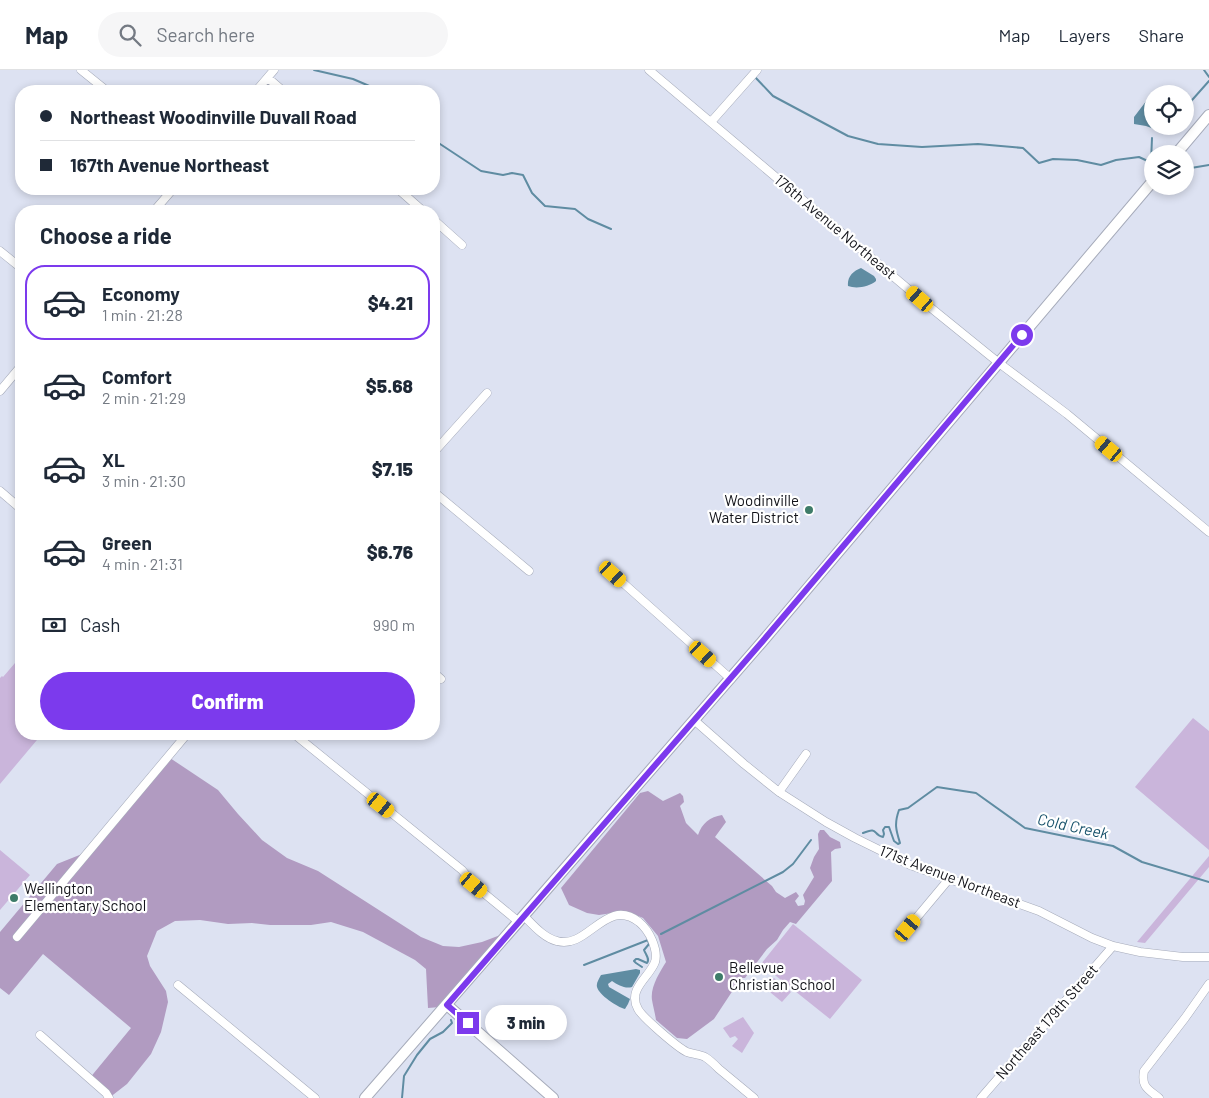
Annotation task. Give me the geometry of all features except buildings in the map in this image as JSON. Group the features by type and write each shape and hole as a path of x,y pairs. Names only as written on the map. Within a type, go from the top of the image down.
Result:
{"main road":[{"path":"1184,145 1209,115"},
{"path":"365,1098 731,678 1144,191"},
{"path":"447,1005 554,1098"}],"street":[{"path":"81,70 100,85"},
{"path":"262,85 274,70"},
{"name":"176th Avenue Northeast","path":"649,70 920,299 999,363 1067,414 1209,532"},
{"path":"711,122 754,73"},
{"path":"268,78 276,85"},
{"path":"159,205 168,195"},
{"path":"405,195 417,205"},
{"path":"440,225 462,245"},
{"path":"0,251 15,263"},
{"path":"0,391 15,373"},
{"path":"440,445 487,392"},
{"path":"0,491 15,504"},
{"path":"440,497 529,570"},
{"path":"613,574 731,678"},
{"name":"171st Avenue Northeast","path":"694,720 779,792 854,838 910,865 1039,911 1092,938 1113,946 1140,952 1183,957 1209,957"},
{"path":"17,938 182,740"},
{"path":"301,740 462,870 474,885 549,938 564,942 582,936 606,918 615,915 626,916 641,924 652,939 656,956 655,963 639,984 636,994 636,1003 639,1011 687,1052 704,1056 754,1098"},
{"path":"779,792 806,754"},
{"path":"908,928 949,879"},
{"name":"Northeast 179th Street","path":"981,1098 1113,946"},
{"path":"1159,1098 1144,1084 1144,1071 1209,984"},
{"path":"178,985 315,1098"},
{"path":"40,1036 106,1093 109,1098"}],"shaded area":[{"path":"15,663 15,740 37,740 0,784 0,678"},
{"path":"1193,718 1209,731 1209,850 1135,787"},
{"path":"170,758 218,790 262,840 287,858 318,871 421,937 443,946 459,947 482,942 503,934 440,1007 428,1008 426,969 415,960 363,932 331,922 311,925 270,925 252,923 228,924 200,920 175,921 157,931 147,956 150,966 166,991 168,1002 161,1032 151,1054 127,1084 109,1098 89,1079 131,1028 43,954 9,995 0,988 0,932 57,864 87,852"},
{"path":"648,791 663,801 680,793 683,796 684,802 680,806 686,823 698,835 707,821 722,815 726,822 715,837 772,886 776,892 785,898 796,892 799,896 795,901 798,906 804,905 803,895 814,877 810,868 819,849 818,834 820,830 824,830 830,837 840,842 841,848 831,852 832,881 796,924 790,922 745,978 741,978 714,1019 687,1039 677,1038 656,1020 652,990 666,962 658,936 643,918 626,911 599,915 587,913 569,905 561,888 640,793"},
{"path":"0,850 30,875 0,910"},
{"path":"1209,856 1209,867 1145,943 1137,942"},
{"path":"793,924 862,980 830,1019 761,964"},
{"path":"774,978 791,992 782,1002 765,988"},
{"path":"743,1017 754,1033 742,1053 732,1046 738,1039 735,1036 730,1038 723,1028"}],"water":[{"path":"1144,104 1144,126 1134,124 1134,117"},
{"path":"861,268 874,276 876,281 862,287 848,286 848,280 851,275"},
{"path":"636,969 640,970 640,973 632,987 624,987 612,981 608,984 609,987 630,999 625,1009 609,1000 598,990 597,984 601,975"}],"waterway":[{"path":"314,70 353,79 367,85"},
{"path":"1204,70 1209,77"},
{"path":"754,76 773,96 848,136 878,144 922,147 978,144 1023,148 1039,163 1053,159 1077,160 1101,165 1116,160 1139,157 1144,159"},
{"path":"1194,98 1209,81"},
{"path":"1152,138 1152,145"},
{"path":"440,144 481,171 503,175 512,173 523,175 532,193 545,206 575,209 588,219 611,229"},
{"path":"1194,168 1209,165"},
{"name":"Cold Creek","path":"863,833 871,830 883,837 883,830 885,827 889,827 894,841 898,844 900,843 896,827 899,810 908,808 937,787 976,793 1025,828 1113,846 1142,862 1209,882"},
{"path":"661,934 783,872 793,864 811,840"},
{"path":"584,965 648,940"},
{"path":"642,967 634,961 638,959 647,963 648,958 644,950 649,944 648,940"},
{"path":"402,1098 404,1076 417,1055 430,1039 443,1032 452,1023 451,1020"}],"place":[{"name":"Woodinville Water District","path":"809,510"},
{"name":"Wellington Elementary School","path":"14,898"},
{"name":"Bellevue Christian School","path":"719,977"}],"route":[{"path":"468,1023 447,1005 762,642 1022,335"}]}
